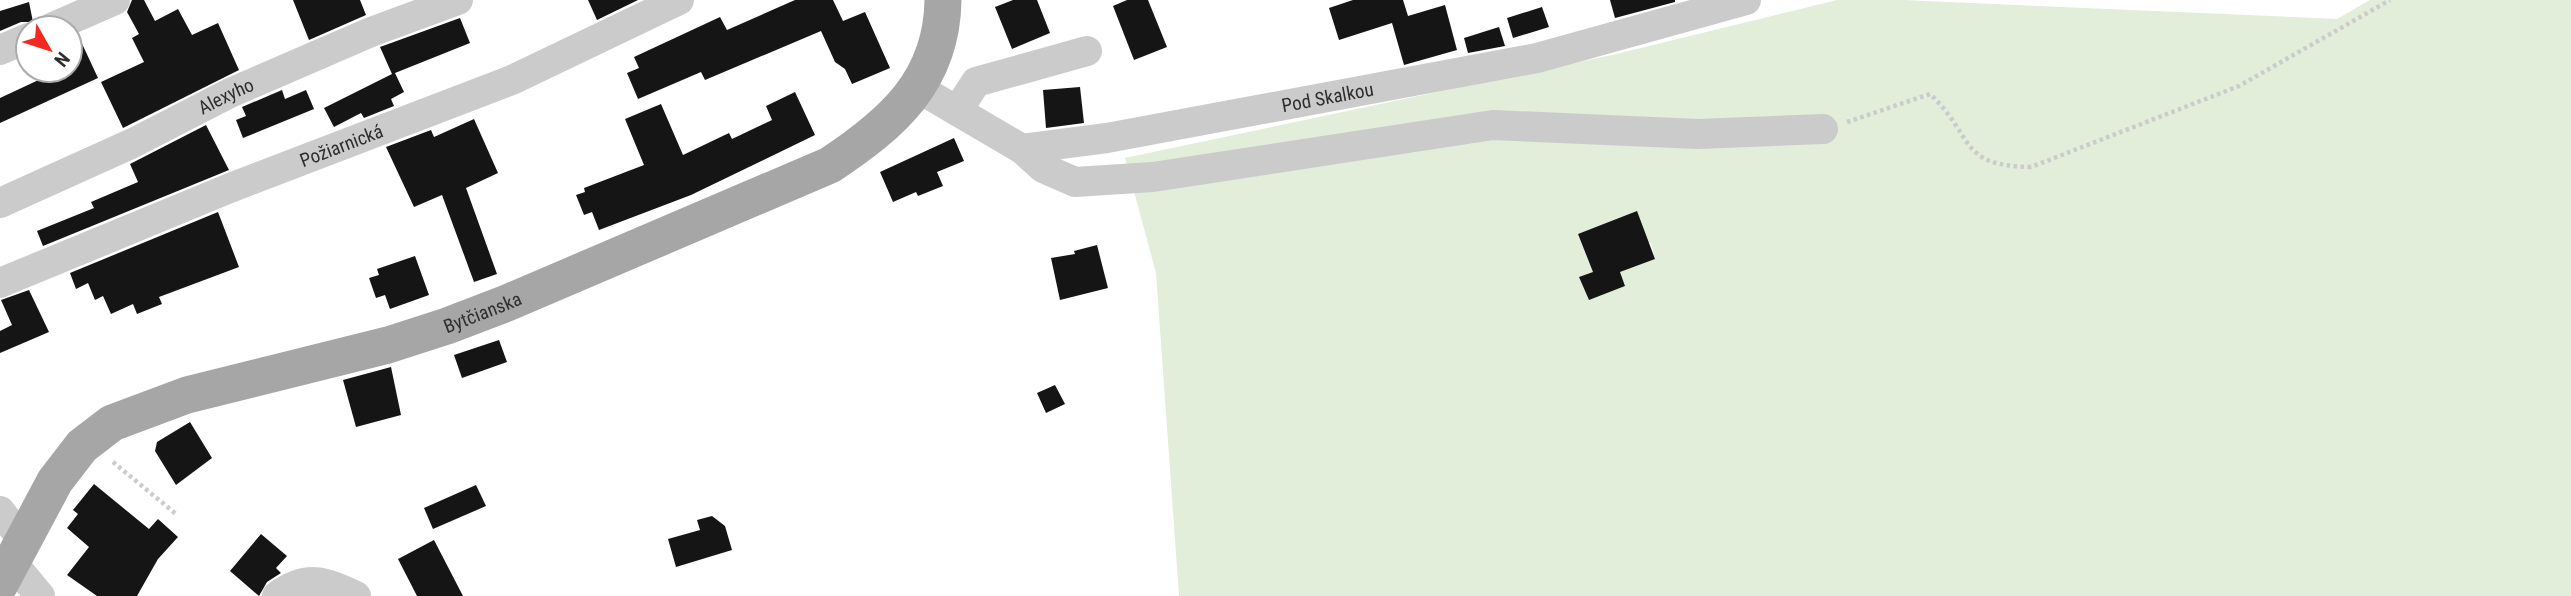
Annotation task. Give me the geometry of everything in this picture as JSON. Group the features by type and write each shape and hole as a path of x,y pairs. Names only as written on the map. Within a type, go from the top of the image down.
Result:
{"main road":[{"name":"Bytčianska","path":"6,560 55,481 88,441 112,423 148,407 388,345 447,326 750,201 830,164 872,137 901,110 918,88 937,41 943,0"}],"street":[{"path":"84,14 116,0"},
{"name":"Alexyho","path":"0,203 132,143 230,93 371,32 458,0"},
{"name":"Požiarnická","path":"0,283 230,188 512,80 680,0"},
{"name":"Pod Skalkou","path":"1022,149 1107,138 1537,58 1746,0"},
{"path":"957,111 976,82 1087,51"},
{"path":"918,88 1022,149 1044,168 1075,182 1100,183 1493,125 1698,134 1823,129"},
{"path":"6,560 40,596"},
{"path":"277,596 295,583 326,582 356,596"}],"path":[{"path":"1823,129 1930,94 1977,156 2000,167 2031,167 2239,86 2390,0"},
{"path":"88,441 176,514"}],"green space":[{"path":"1837,0 1903,0 2337,19 2370,0 2571,0 2571,596 1179,596 1156,273 1125,158 1612,55","holes":["1578,234 1651,243 1655,259 1620,272 1625,286 1589,300 1580,277 1593,272"]}],"building":[{"path":"132,0 144,0 155,21 178,9 192,35 218,23 239,70 123,128 101,82 144,62 132,38 139,34 127,12"},
{"path":"293,0 360,0 366,15 309,40"},
{"path":"588,0 638,0 597,20"},
{"path":"795,0 833,0 843,21 865,12 890,68 852,84 845,69 835,62 821,31 705,80 701,72 638,99 627,73 639,68 634,57 720,17 727,30"},
{"path":"1013,0 1037,0 1050,33 1012,49 995,7"},
{"path":"1127,0 1148,0 1167,47 1134,60 1113,6"},
{"path":"1353,0 1403,0 1408,16 1445,5 1457,50 1404,65 1392,23 1339,40 1329,8"},
{"path":"1610,0 1675,0 1675,2 1615,18"},
{"path":"29,2 31,14 14,14 14,25 0,31 0,11"},
{"path":"1542,7 1549,27 1513,38 1507,18"},
{"path":"460,18 470,43 395,73 404,92 391,99 394,106 364,118 361,113 334,127 324,108 392,74 380,47"},
{"path":"1499,27 1505,46 1468,53 1464,38"},
{"path":"84,48 98,78 0,123 0,98 30,84 84,84"},
{"path":"1080,87 1084,123 1046,128 1043,90"},
{"path":"282,90 285,99 306,90 314,109 243,138 236,120 246,116 242,107"},
{"path":"795,92 815,135 691,195 599,230 592,212 584,215 576,195 585,192 584,188 644,165 625,119 661,104 683,155 729,133 732,139 772,120 766,106"},
{"path":"474,119 498,173 466,188 497,274 474,282 442,195 414,207 386,147 431,130 434,137"},
{"path":"206,125 229,170 43,246 37,231 94,208 91,202 138,182 130,164"},
{"path":"954,138 964,161 937,172 943,186 918,196 916,192 893,202 880,172"},
{"path":"1637,211 1655,259 1620,272 1625,286 1589,300 1579,277 1593,272 1578,234"},
{"path":"218,212 239,267 159,297 162,304 137,314 133,304 111,314 103,296 95,300 88,283 76,289 70,273"},
{"path":"1097,245 1108,288 1060,300 1051,258 1075,254 1074,251"},
{"path":"415,256 429,295 390,309 385,295 376,298 369,278 379,275 377,269"},
{"path":"29,290 49,332 0,353 0,331 12,325 1,300"},
{"path":"499,340 507,362 462,378 454,355"},
{"path":"391,367 401,415 356,427 343,380"},
{"path":"1055,385 1065,404 1046,413 1037,393"},
{"path":"190,422 212,458 176,485 155,451 157,442"},
{"path":"94,484 149,529 158,519 178,537 158,559 137,596 97,596 67,575 89,547 67,528 78,514 73,510"},
{"path":"476,485 486,506 433,529 424,508"},
{"path":"712,516 725,526 732,550 676,567 668,539 700,530 697,520"},
{"path":"261,534 287,556 276,568 281,573 267,582 259,596 230,571"},
{"path":"434,540 463,596 417,596 398,559"}]}
